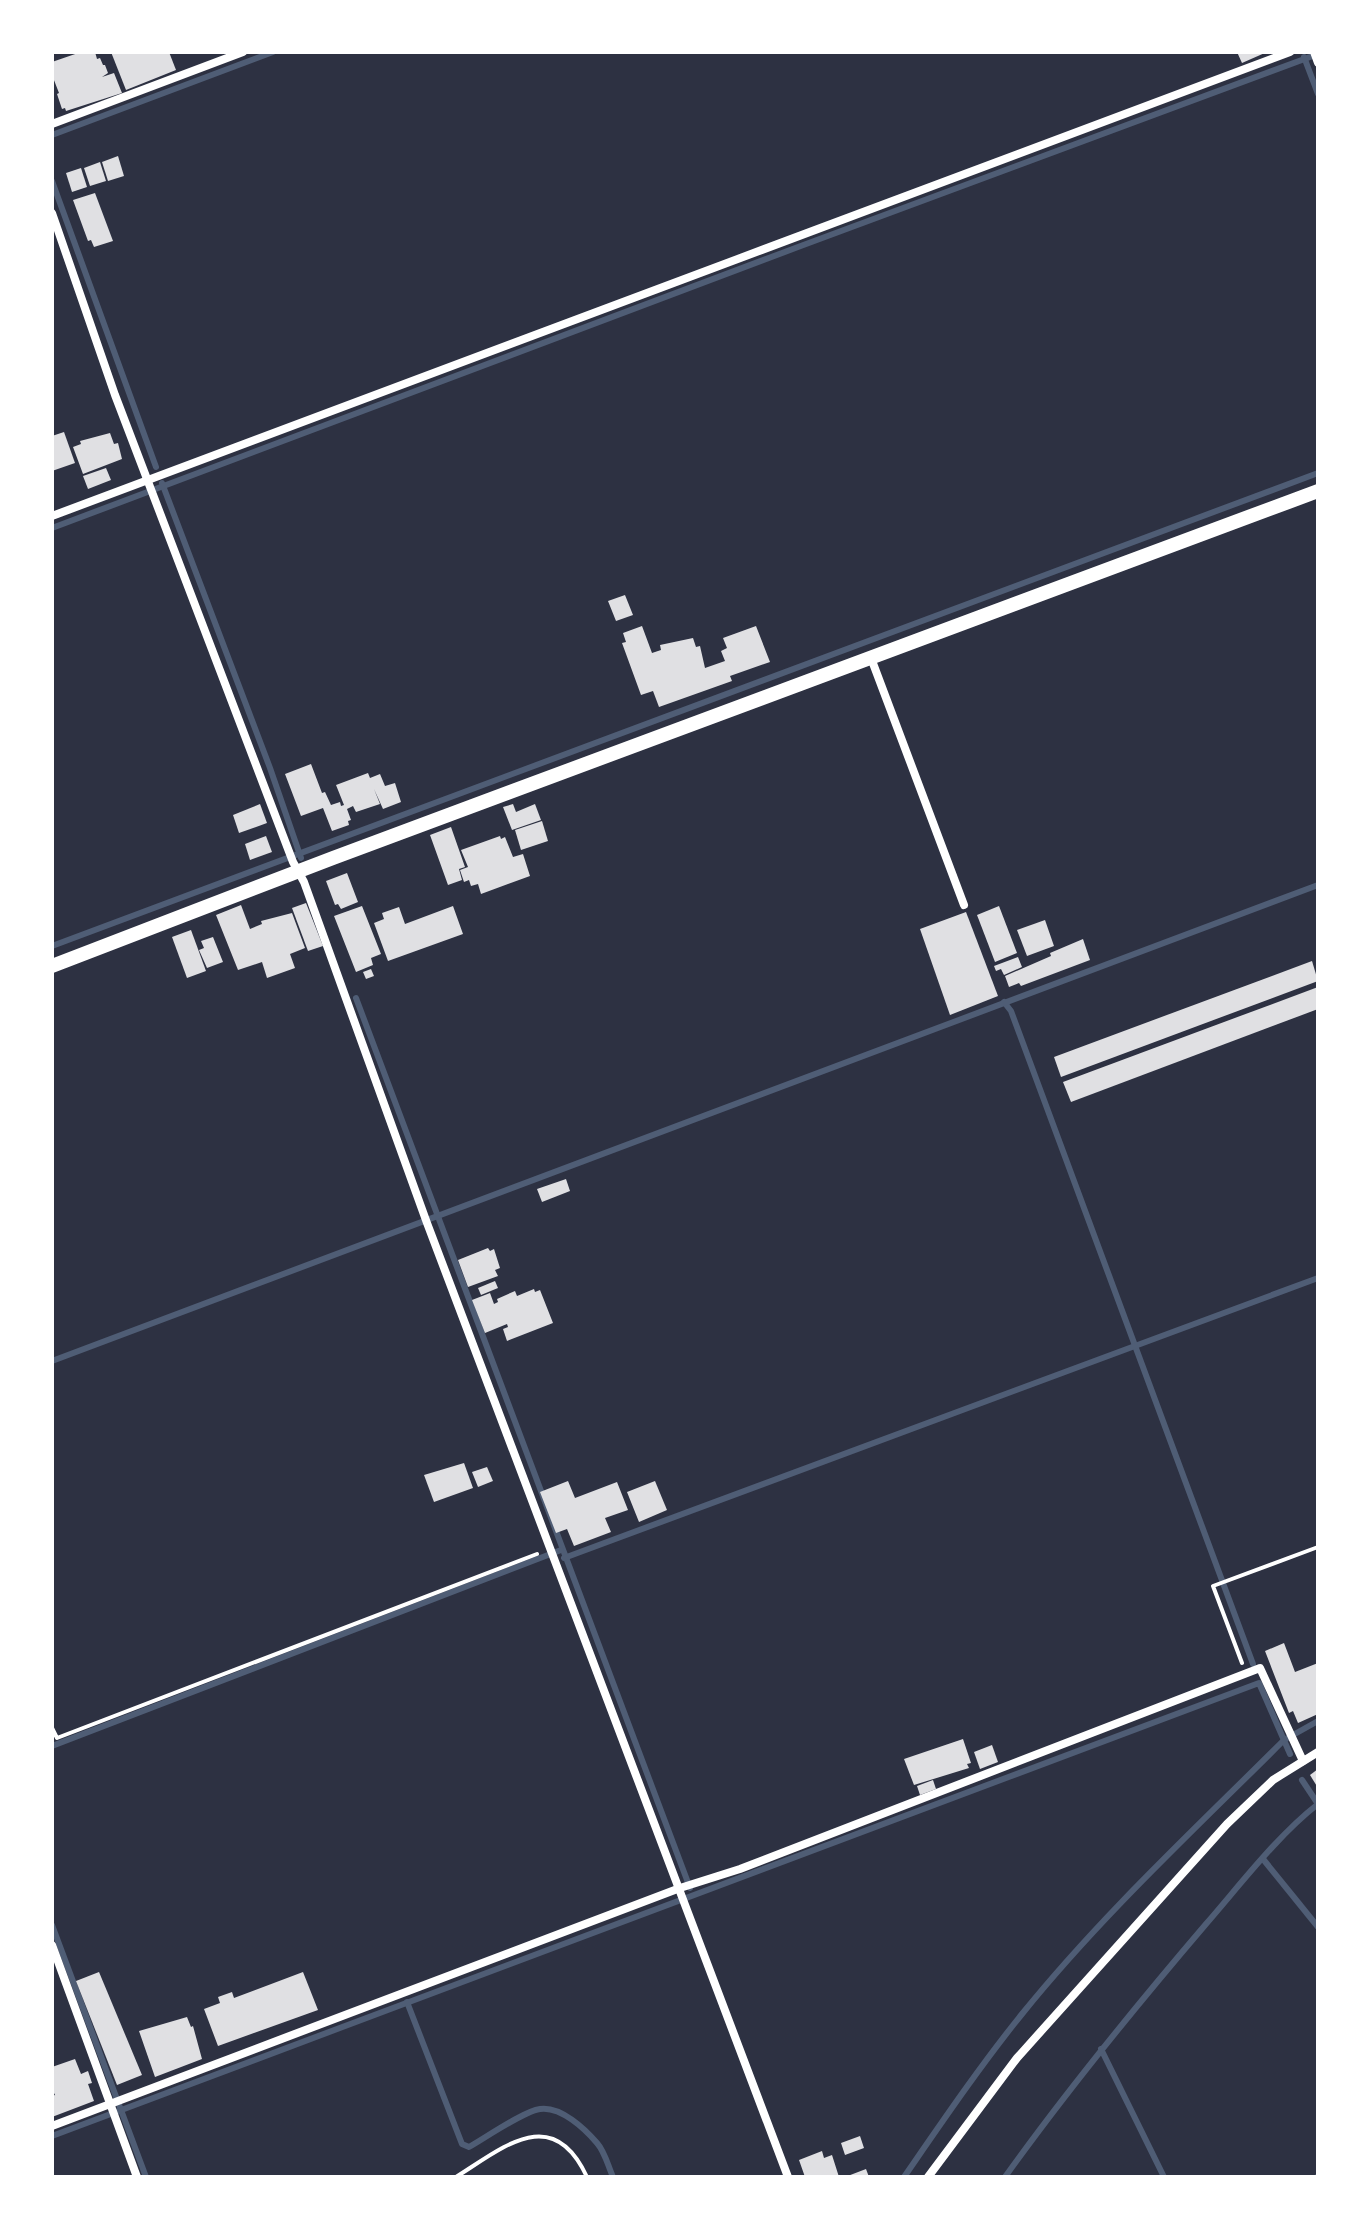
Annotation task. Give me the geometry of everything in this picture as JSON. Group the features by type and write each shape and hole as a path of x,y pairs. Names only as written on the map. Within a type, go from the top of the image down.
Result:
{"street":[{"path":"52,124 243,52"},
{"path":"52,516 151,487 1290,52"},
{"path":"52,213 115,395 288,850 304,882 425,1220 550,1553 685,1888 686,1904 788,2177"},
{"path":"52,966 295,867 871,658 1318,491"},
{"path":"871,658 964,905"},
{"path":"52,2126 740,1869 1260,1668 1303,1761"},
{"path":"928,2177 1017,2058 1227,1824 1273,1780 1318,1752"},
{"path":"52,1945 116,2104 116,2119 137,2177"}],"path":[{"path":"1246,1674 1213,1586 1318,1547"},
{"path":"52,1728 57,1738 550,1553"},
{"path":"456,2177 510,2143 528,2136 543,2135 560,2141 573,2152 587,2177"}],"building":[{"path":"81,52 95,52 108,73 102,77 114,73 122,93 66,111 62,109 57,94 52,62"},
{"path":"111,52 169,52 176,70 126,90"},
{"path":"1237,52 1267,52 1242,63"},
{"path":"118,156 124,176 108,181 102,162"},
{"path":"100,162 106,181 90,186 84,168"},
{"path":"81,168 87,187 72,192 66,173"},
{"path":"95,193 113,241 94,247 91,240 88,241 73,200"},
{"path":"64,432 75,463 52,471 52,436"},
{"path":"110,433 114,444 118,443 122,459 83,474 73,447 81,444 80,441"},
{"path":"106,468 111,480 88,489 83,476"},
{"path":"625,595 633,615 616,621 608,601"},
{"path":"642,626 652,653 661,650 660,645 693,638 696,647 700,646 705,668 725,661 721,651 727,648 723,638 756,626 770,662 730,676 732,681 659,707 653,691 641,695 622,643 626,642 623,633"},
{"path":"311,764 322,793 325,792 331,805 340,802 341,806 344,805 336,785 368,773 370,778 380,774 385,786 395,783 401,802 383,809 374,789 380,804 356,812 353,806 347,809 351,820 348,821 349,825 332,831 323,808 301,816 285,774"},
{"path":"260,804 267,823 239,833 233,815"},
{"path":"513,804 516,812 535,804 541,820 512,830 503,807"},
{"path":"542,821 548,841 521,850 515,830"},
{"path":"451,827 465,867 459,869 462,880 448,885 430,835"},
{"path":"266,836 272,852 250,860 245,844"},
{"path":"500,836 501,839 505,837 513,857 523,854 530,876 481,894 478,884 471,886 469,880 464,882 460,870 468,867 461,850"},
{"path":"347,873 358,902 341,909 338,904 335,905 326,881"},
{"path":"306,903 323,946 308,951 292,908"},
{"path":"241,905 250,929 262,924 261,921 292,913 305,948 290,954 295,968 267,978 262,962 238,970 216,915"},
{"path":"362,906 381,954 371,958 373,965 356,972 334,916"},
{"path":"453,906 463,934 388,961 374,923 384,919 382,913 399,907 405,924"},
{"path":"999,906 1017,953 995,962 977,915"},
{"path":"966,912 998,996 950,1015 920,929"},
{"path":"1045,920 1054,946 1027,956 1017,930"},
{"path":"191,930 206,971 187,978 172,937"},
{"path":"213,937 223,962 207,968 199,950 204,948 201,941"},
{"path":"1083,939 1090,960 1021,986 1019,983 1009,987 1005,976"},
{"path":"1018,957 1022,967 1004,975 1001,969 996,971 994,966"},
{"path":"1312,961 1318,981 1061,1077 1054,1057"},
{"path":"371,969 374,976 366,979 363,972"},
{"path":"1318,987 1318,1009 1071,1102 1063,1082"},
{"path":"566,1179 570,1191 542,1202 537,1189"},
{"path":"488,1248 490,1251 494,1249 500,1268 495,1270 498,1276 468,1287 458,1260"},
{"path":"495,1281 498,1288 481,1295 478,1288"},
{"path":"534,1289 535,1292 540,1290 553,1323 507,1341 503,1329 508,1327 507,1324 485,1333 472,1300 490,1293 494,1304 498,1302 497,1299 515,1291 517,1296"},
{"path":"464,1463 473,1488 434,1502 424,1475"},
{"path":"487,1467 493,1481 478,1487 472,1472"},
{"path":"568,1481 575,1498 617,1482 628,1510 605,1518 611,1532 574,1546 567,1529 556,1533 540,1492"},
{"path":"655,1481 667,1510 639,1522 627,1492"},
{"path":"1284,1643 1295,1672 1318,1663 1318,1714 1298,1723 1293,1711 1289,1713 1265,1651"},
{"path":"963,1739 971,1763 967,1764 969,1768 914,1785 904,1759"},
{"path":"992,1745 998,1762 980,1769 974,1752"},
{"path":"1318,1769 1318,1788 1310,1775"},
{"path":"933,1780 936,1789 920,1795 917,1786"},
{"path":"99,1972 142,2075 117,2085 76,1981"},
{"path":"303,1972 318,2010 218,2046 204,2009 220,2003 218,1997 232,1992 234,1998"},
{"path":"187,2017 193,2026 202,2059 155,2077 139,2031"},
{"path":"75,2059 81,2074 88,2071 92,2083 88,2084 94,2101 52,2117 52,2096 55,2095 52,2067"},
{"path":"860,2136 864,2148 845,2155 841,2143"},
{"path":"822,2151 824,2158 832,2155 839,2177 805,2177 799,2160"},
{"path":"866,2169 869,2177 845,2177"}],"waterway":[{"path":"52,135 273,52"},
{"path":"52,528 1318,54"},
{"path":"1304,57 1318,94"},
{"path":"52,181 156,467"},
{"path":"52,946 1318,473"},
{"path":"162,483 301,858"},
{"path":"52,1361 1318,885"},
{"path":"356,998 690,1888"},
{"path":"1004,1002 1011,1011 1253,1664"},
{"path":"564,1558 1318,1278"},
{"path":"52,1746 561,1550"},
{"path":"52,2136 1259,1683 1290,1754"},
{"path":"904,2177 1006,2034 1084,1942 1284,1740 1318,1721"},
{"path":"1302,1780 1318,1804"},
{"path":"1005,2177 1078,2080 1180,1955 1274,1846 1318,1804"},
{"path":"1263,1859 1318,1927"},
{"path":"52,1925 146,2177"},
{"path":"407,2002 462,2144 469,2147 524,2115 548,2109 572,2120 592,2137 613,2177"},
{"path":"1101,2049 1164,2177"}]}
